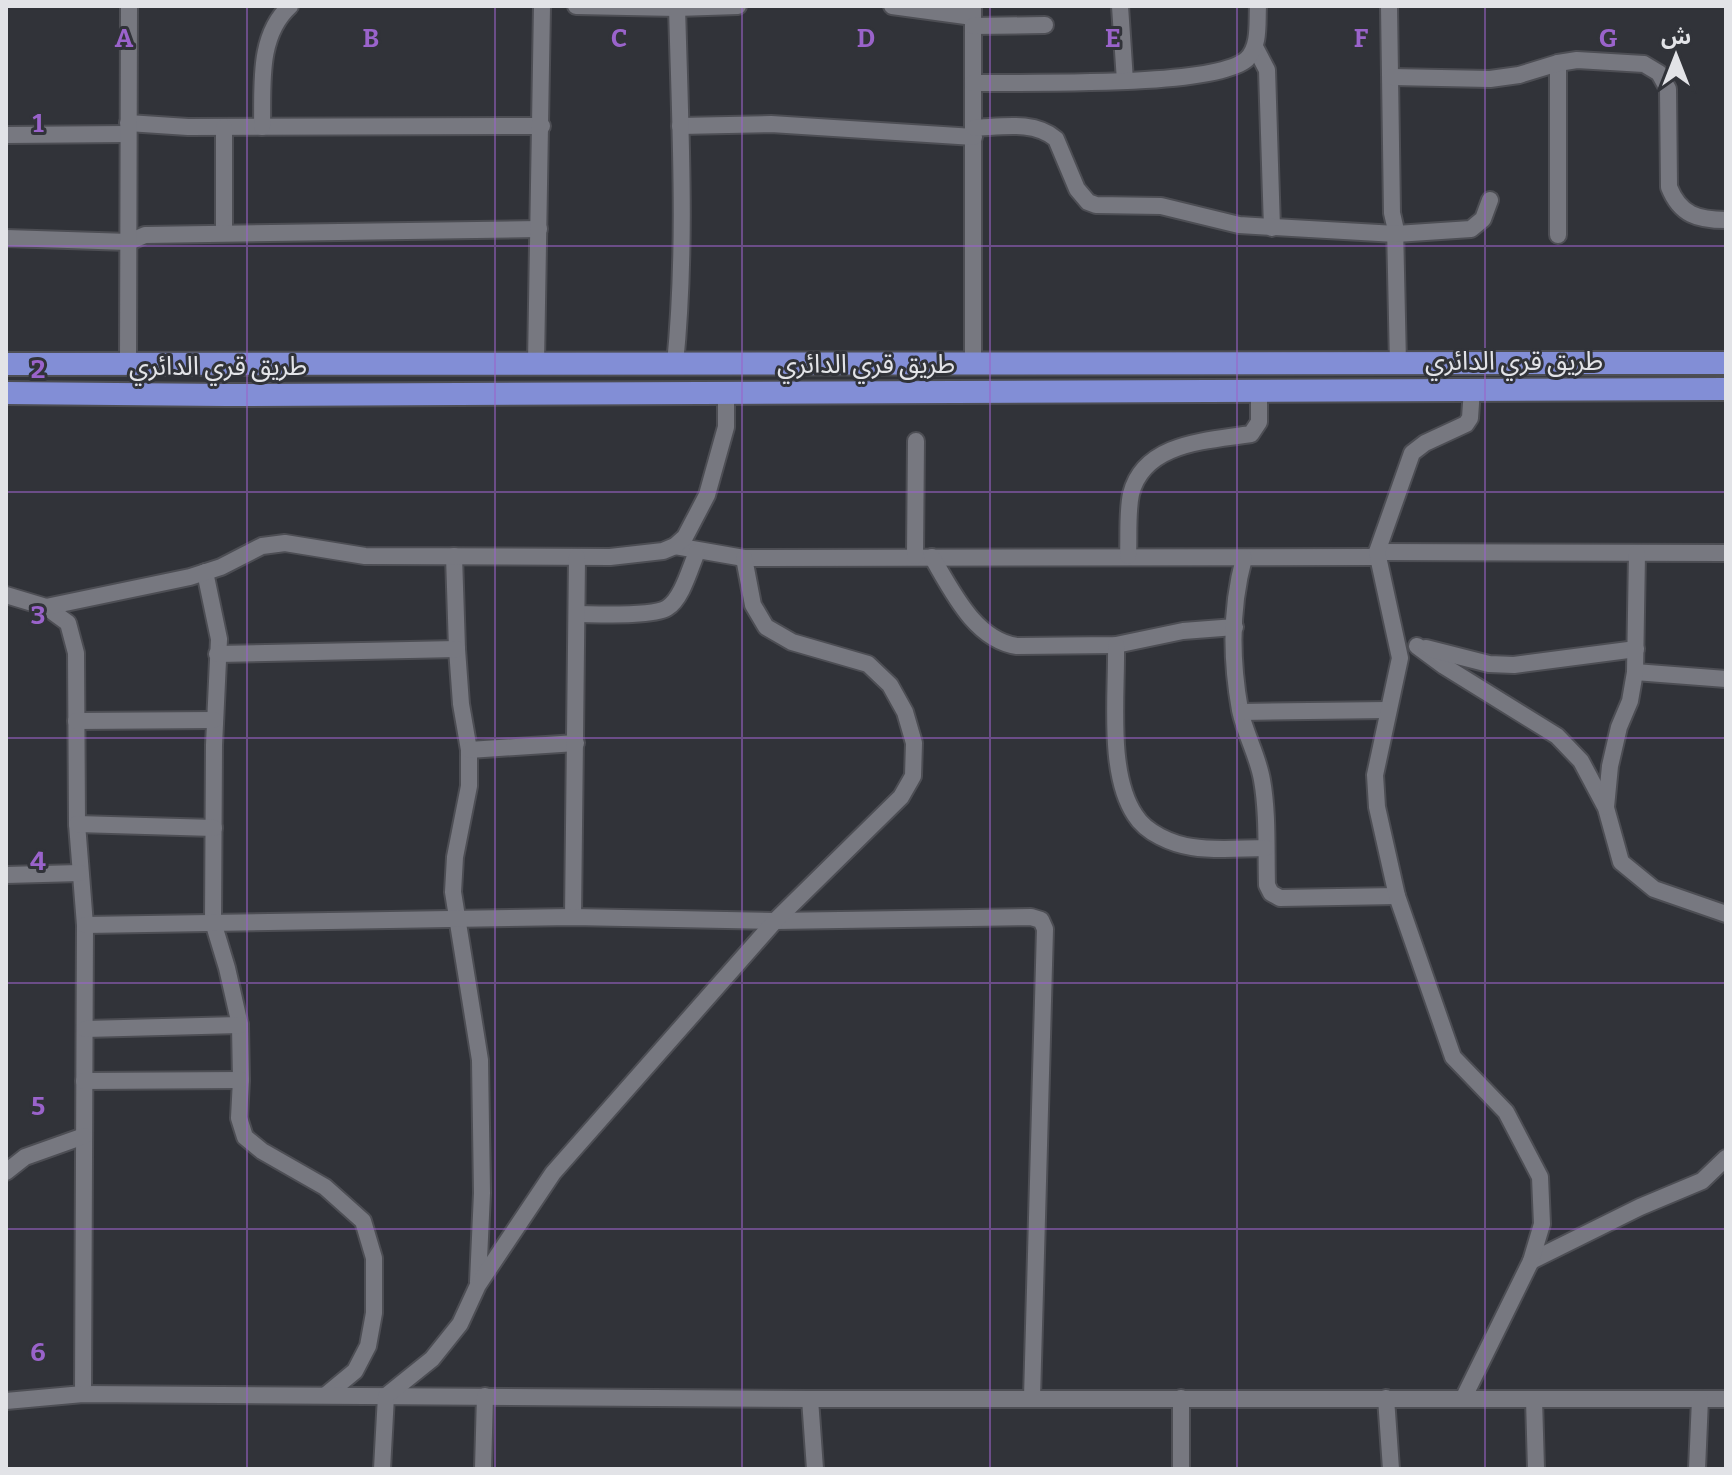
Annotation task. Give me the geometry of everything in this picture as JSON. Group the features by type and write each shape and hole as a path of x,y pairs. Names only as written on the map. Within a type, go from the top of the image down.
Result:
{"highway":[{"name":"طريق قري الدائري","path":"6,364 1726,363"},
{"path":"225,364 225,395"},
{"name":"طريق قري الدائري","path":"6,393 225,395 1726,389"}],"street":[{"path":"128,364 129,6"},
{"path":"262,127 263,58 272,32 290,6"},
{"path":"536,363 542,6"},
{"path":"576,6 738,6"},
{"path":"892,6 1045,25"},
{"path":"1120,6 1125,81"},
{"path":"1258,6 1255,47 1267,70 1272,228"},
{"path":"1389,6 1398,364"},
{"path":"675,364 680,315 677,7"},
{"path":"973,16 973,365"},
{"path":"973,83 1125,81 1197,75 1232,68 1246,59 1255,47"},
{"path":"1392,77 1490,79 1577,60 1635,62 1652,68 1659,73 1668,89 1669,187 1673,196 1691,215 1707,220 1726,220"},
{"path":"1558,63 1558,235"},
{"path":"680,126 771,124 974,132 1035,128 1056,139 1081,196 1096,205 1161,206 1214,221 1272,228 1396,234 1471,229 1483,219 1490,200"},
{"path":"6,135 128,128 542,126"},
{"path":"224,127 224,233"},
{"path":"6,238 129,242 145,235 539,229"},
{"path":"1463,1399 1531,1261 1542,1224 1540,1177 1506,1112 1453,1057 1397,896 1375,793 1377,761 1400,658 1377,554 1408,459 1425,443 1466,424 1470,418 1472,389"},
{"path":"1128,556 1130,498 1139,472 1162,455 1190,444 1251,434 1259,422 1259,390"},
{"path":"46,607 205,572 262,546 285,543 365,556 647,555 675,546 685,537 707,495 726,427 726,392"},
{"path":"916,441 924,557 977,624 1001,644 1116,645 1183,631 1235,627"},
{"path":"675,546 744,558 1244,558 1377,554 1726,553"},
{"path":"577,614 643,613 667,608 677,595 697,552"},
{"path":"1606,808 1610,766 1619,727 1630,701 1635,672 1637,553"},
{"path":"454,556 461,704 469,750 469,786 455,857 456,919 480,1060 482,1193 478,1285"},
{"path":"573,917 577,557"},
{"path":"382,1469 386,1396 432,1359 460,1324 478,1285 553,1173 775,921 901,797 913,776 914,743 905,712 890,685 868,664 792,642 766,627 753,605 744,558"},
{"path":"1244,558 1235,590 1236,676 1241,712 1262,778 1267,885 1271,893 1280,898 1397,896"},
{"path":"205,572 219,639 214,720 213,922 240,1025 239,1118 245,1137 262,1151 325,1187 363,1221 374,1258 374,1313 368,1346 355,1371 326,1395"},
{"path":"6,595 46,607 68,623 76,653 77,824 85,925 83,1394"},
{"path":"1398,639 1489,664 1514,665 1636,649"},
{"path":"1116,645 1118,756 1123,789 1135,817 1156,835 1192,848 1266,848"},
{"path":"1417,646 1557,736 1581,761 1606,808 1621,862 1654,889 1726,914"},
{"path":"217,654 457,649"},
{"path":"1635,672 1726,679"},
{"path":"1241,712 1387,710"},
{"path":"76,721 214,720"},
{"path":"469,750 576,743"},
{"path":"77,824 214,828"},
{"path":"6,875 80,873"},
{"path":"85,925 573,917 775,921 1031,917 1041,920 1045,929 1032,1398"},
{"path":"85,1029 240,1025"},
{"path":"84,1081 241,1080"},
{"path":"6,1172 25,1157 84,1136"},
{"path":"1531,1261 1640,1207 1702,1181 1726,1158"},
{"path":"6,1401 83,1394 810,1399 1726,1399"},
{"path":"483,1469 485,1396"},
{"path":"1181,1398 1181,1469"},
{"path":"1386,1398 1391,1469"},
{"path":"810,1399 815,1469"},
{"path":"1534,1399 1536,1469"},
{"path":"1697,1469 1700,1399"}]}
